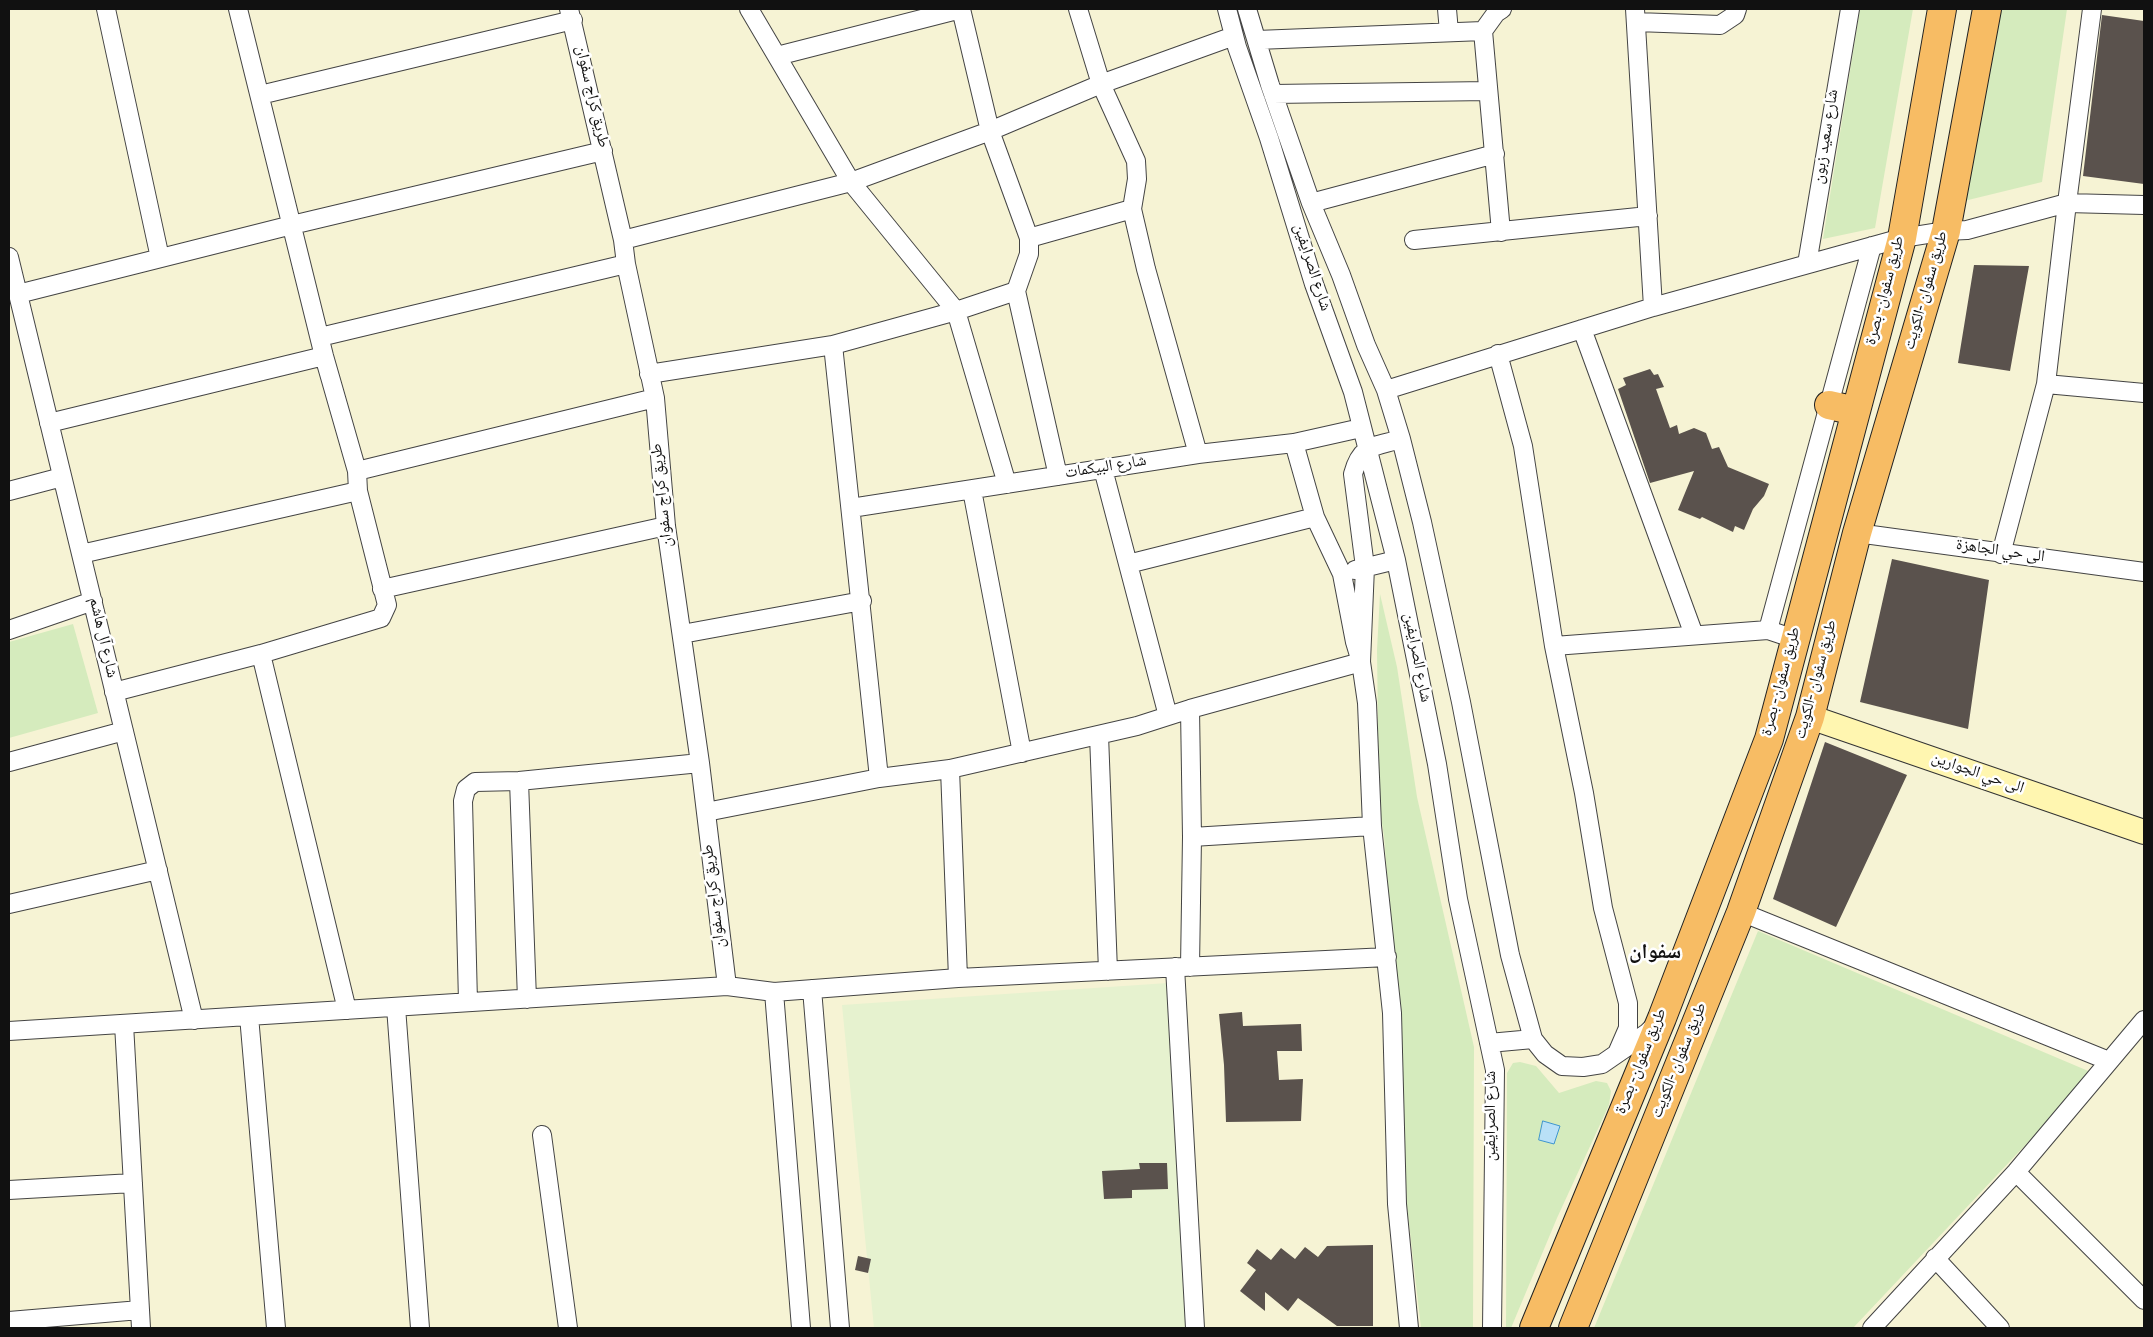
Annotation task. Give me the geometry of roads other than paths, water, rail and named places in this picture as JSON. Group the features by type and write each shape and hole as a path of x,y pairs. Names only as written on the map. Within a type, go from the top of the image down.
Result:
{"highway":[{"name":"طريق سفوان- بصرة","path":"1534,1328 1664,1014 1769,739 1902,238 1942,9"},
{"name":"طريق سفوان -الكويت","path":"1573,1328 1741,912 1810,717 1857,533 1946,231 1987,9"},
{"path":"1829,405 1856,411"},
{"path":"1677,980 1681,986 1694,993 1709,992"},
{"path":"1664,1014 1679,1008 1686,1011 1697,1022"}],"main road":[{"name":"الى حي الجوارين","path":"1810,717 2144,832"}],"street":[{"path":"106,9 160,258"},
{"path":"114,692 262,654 382,618 387,604 358,491 357,471 324,356 238,9"},
{"path":"749,9 851,182 956,311 1007,484"},
{"path":"777,56 961,9 990,131 1029,238 1029,254 1016,291 1058,476"},
{"path":"1078,9 1101,84 1136,160 1137,179 1132,209 1146,269 1198,454"},
{"name":"شارع الصرايفين","path":"1227,9 1314,284 1353,392 1366,449 1396,560 1436,764 1458,899 1495,1070 1492,1328"},
{"name":"شارع الصرايفين","path":"1247,9 1273,94 1311,203 1341,275 1366,345 1386,390 1401,439 1422,522 1485,819 1510,955 1533,1039"},
{"path":"1447,9 1449,32"},
{"path":"1501,232 1483,31 1496,13 1502,9"},
{"path":"1653,307 1636,15 1720,25 1735,15 1737,9"},
{"name":"شارع سعيد زبون","path":"1807,264 1850,9"},
{"path":"2001,554 2046,384 2092,9"},
{"path":"260,95 571,15"},
{"name":"طريق كراج سفوان","path":"571,15 623,240 626,264 655,398 666,526 700,763 727,986"},
{"path":"1257,40 1483,31"},
{"path":"623,240 851,182 990,131 1101,84 1234,36"},
{"path":"1273,94 1488,91"},
{"path":"18,294 292,225 603,151"},
{"path":"1311,203 1495,154"},
{"path":"1386,390 1653,307 1902,238 1946,231 1967,230 2067,203 2144,205"},
{"path":"1029,238 1132,209"},
{"path":"1414,240 1648,216"},
{"path":"1768,630 1872,246"},
{"name":"شارع آل هاشم","path":"9,256 194,1020"},
{"path":"320,337 626,264"},
{"path":"1314,284 1341,275"},
{"path":"649,374 833,345 956,311 1016,291"},
{"path":"1582,329 1694,635"},
{"path":"833,345 862,601 879,778"},
{"path":"1498,354 1523,446 1554,646 1584,793 1604,908 1628,1003 1628,1028 1618,1051"},
{"path":"49,423 324,356"},
{"path":"2046,384 2144,393"},
{"path":"357,471 655,398"},
{"name":"شارع البيكمات","path":"851,508 1198,454 1294,443 1361,428"},
{"path":"1361,662 1365,567 1352,474 1356,461 1366,449 1401,439"},
{"path":"1294,443 1315,517 1342,574 1355,642 1361,662 1367,703 1372,826 1392,1013 1397,1204 1409,1328"},
{"path":"1104,469 1168,716"},
{"path":"9,491 62,477"},
{"path":"972,490 1022,752"},
{"path":"81,554 358,491"},
{"path":"1128,564 1315,517"},
{"path":"382,589 666,526"},
{"name":"الى حي الجاهزة","path":"1857,533 2144,572"},
{"path":"1342,574 1396,560"},
{"path":"9,630 93,601"},
{"path":"682,634 862,601"},
{"path":"1554,646 1768,630 1795,639"},
{"path":"262,654 348,1010"},
{"path":"706,812 879,778 950,769 1099,735 1137,726 1190,709 1361,662"},
{"path":"1190,709 1192,837 1182,967 1196,1328"},
{"path":"9,762 124,731"},
{"path":"1099,735 1108,971"},
{"path":"468,1002 463,801 466,789 475,782 519,781 700,763"},
{"path":"950,769 958,978"},
{"path":"519,781 527,999"},
{"path":"1192,837 1372,826"},
{"path":"9,904 158,870"},
{"path":"1741,912 2109,1061"},
{"path":"9,1031 727,986 774,992 958,978 1387,957"},
{"path":"812,989 840,1328"},
{"path":"774,992 801,1328"},
{"path":"396,1007 420,1328"},
{"path":"1489,1043 1533,1039 1545,1054 1562,1066 1583,1067 1602,1064 1618,1051 1647,1033 1664,1014"},
{"path":"249,1016 276,1328"},
{"path":"1872,1328 2016,1172 2144,1020"},
{"path":"124,1024 141,1328"},
{"path":"542,1135 568,1328"},
{"path":"2016,1172 2144,1300"},
{"path":"9,1190 133,1183"},
{"path":"1936,1258 2000,1328"},
{"path":"9,1321 140,1310"}],"water":[{"path":"1543,1121 1560,1126 1554,1144 1539,1140"}],"district":[{"name":"سفوان","path":"1655,955"}]}
